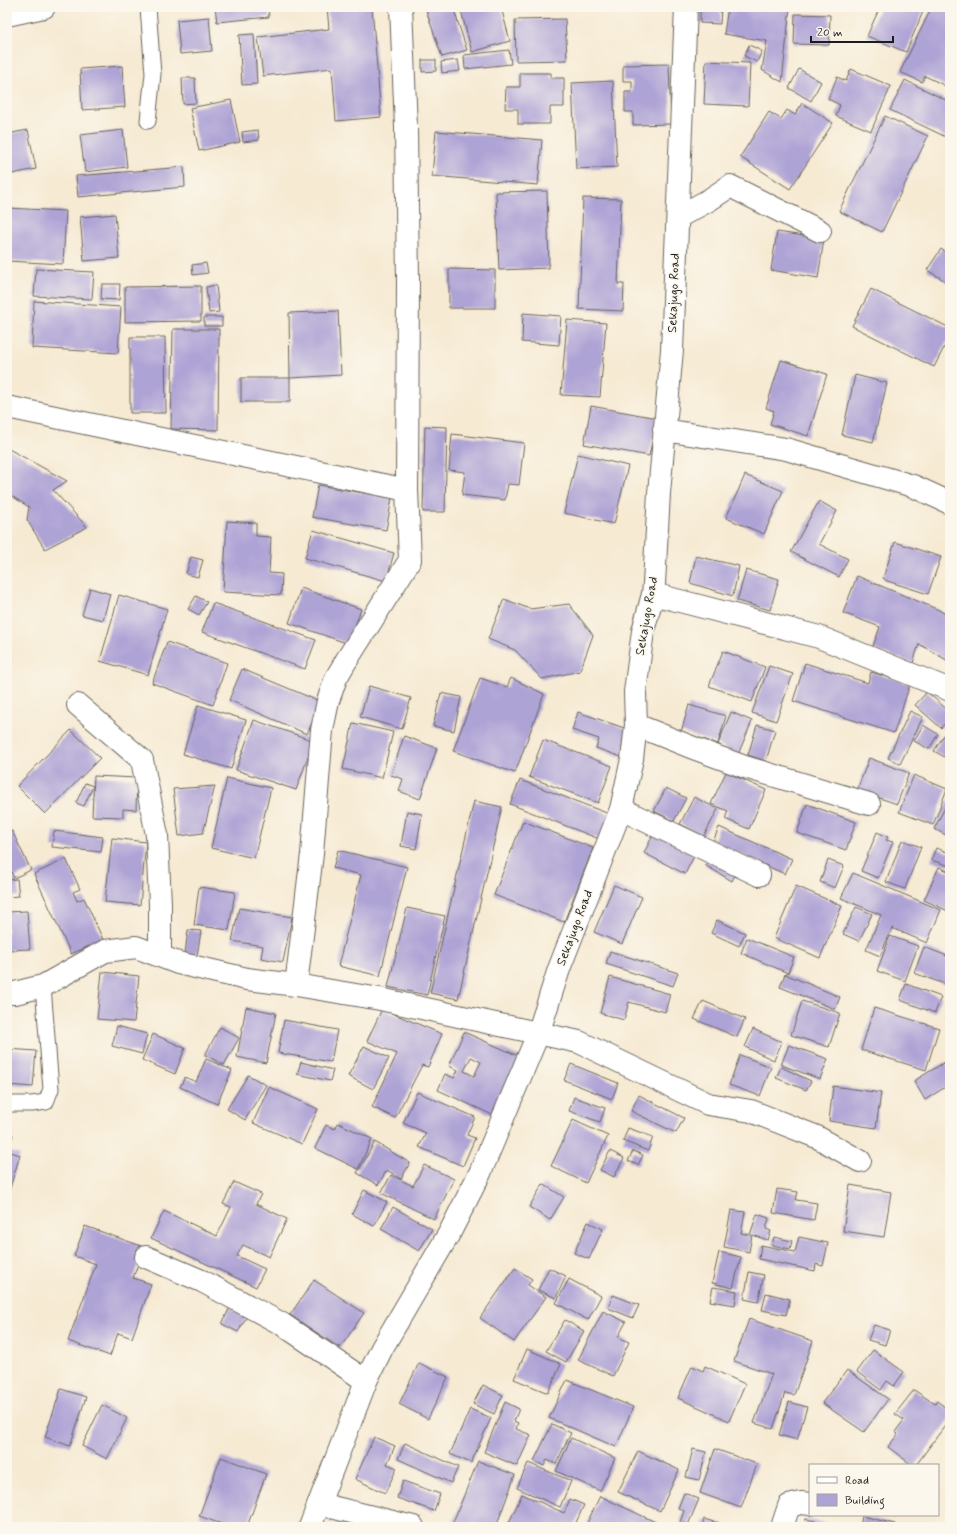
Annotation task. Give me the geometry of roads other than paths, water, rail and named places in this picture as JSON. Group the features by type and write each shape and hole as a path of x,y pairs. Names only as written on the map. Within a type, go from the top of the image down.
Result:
{"street":[{"path":"7,15 44,7"},
{"path":"296,985 312,854 322,730 328,701 336,678 410,560 408,490 406,127 401,7"},
{"name":"Sekajugo Road","path":"310,1527 366,1381 382,1348 450,1232 480,1173 538,1034 559,969 621,809 632,759 636,724 635,692 643,631 653,594 658,493 672,350 686,7"},
{"path":"678,217 709,200 730,186 820,231"},
{"path":"7,407 408,490"},
{"path":"664,430 786,449 913,486 950,503"},
{"path":"653,594 819,637 950,690"},
{"path":"78,705 142,760 157,835 160,904 160,955"},
{"path":"636,724 696,749 745,767 869,804"},
{"path":"621,809 760,874"},
{"path":"7,993 15,993 43,986 105,951 136,947 178,963 247,979 296,985 380,999 579,1042 708,1104 751,1111 817,1138 860,1160"},
{"path":"146,1257 202,1281 282,1324 366,1381"},
{"path":"782,1527 789,1506 801,1503 809,1504"},
{"path":"319,1504 413,1527"}],"lane":[{"path":"148,7 153,74 148,121"},
{"path":"7,1104 32,1104 46,1102 51,1089 43,986"}]}
